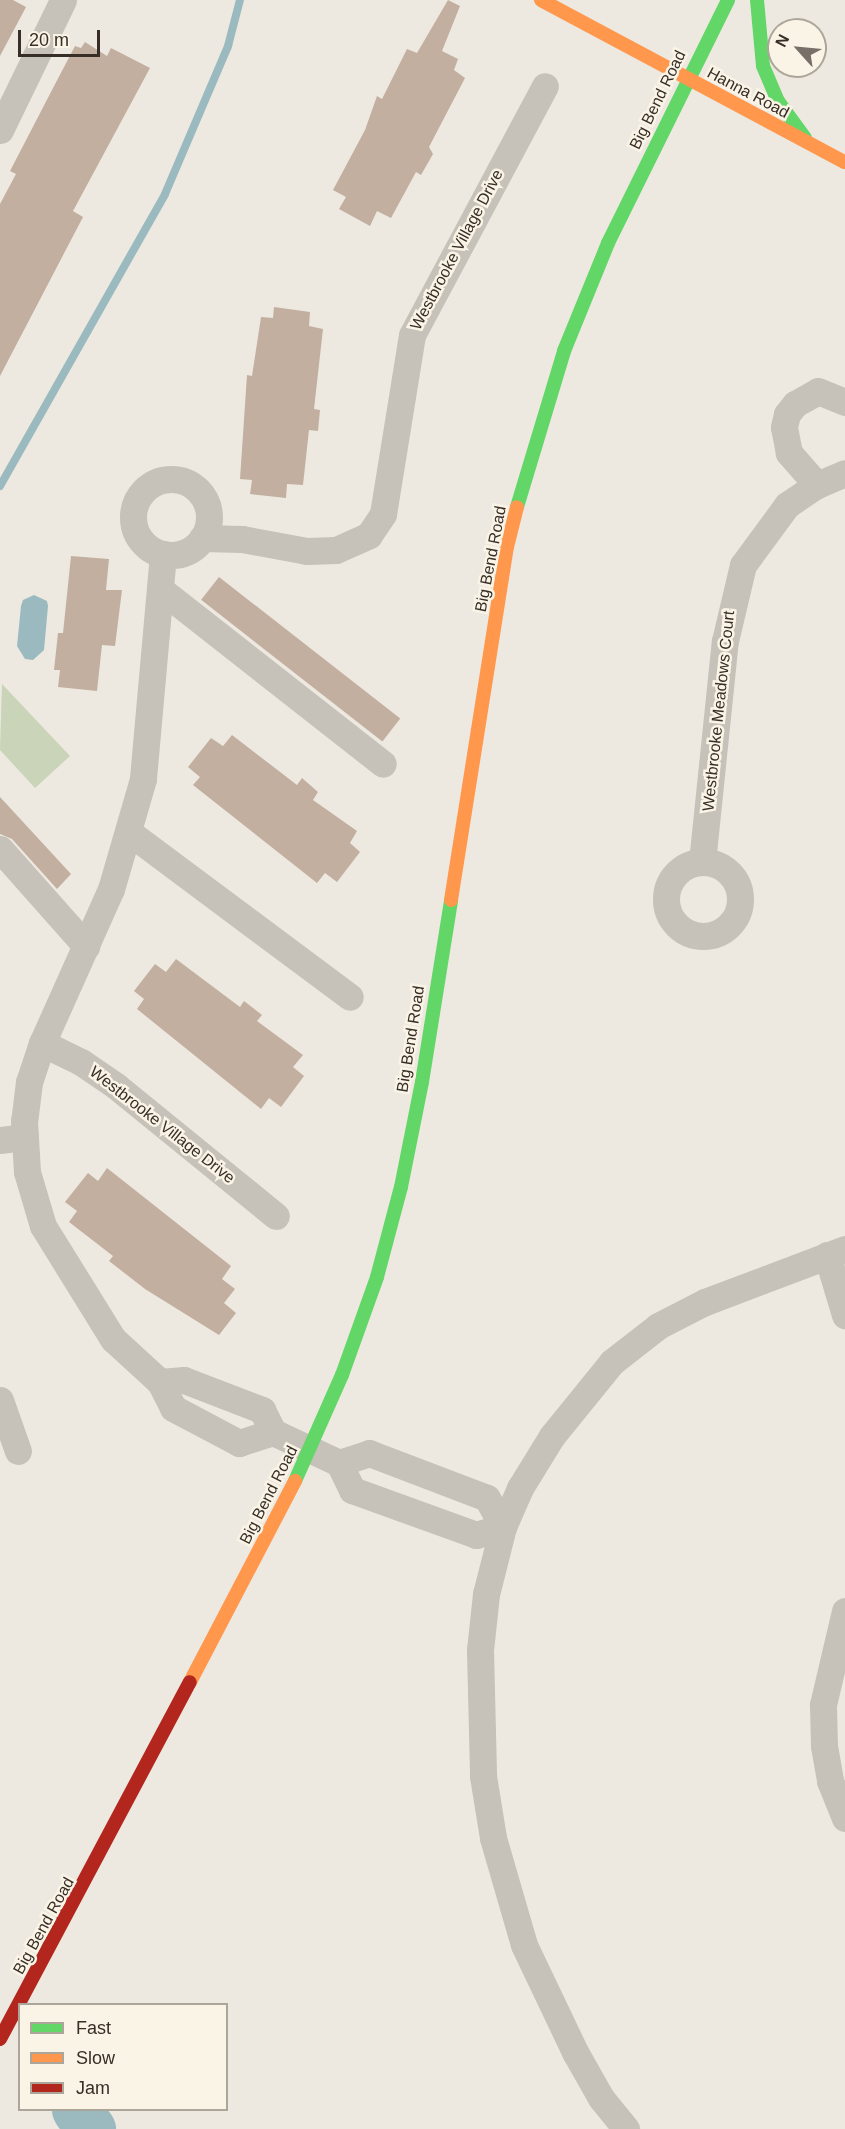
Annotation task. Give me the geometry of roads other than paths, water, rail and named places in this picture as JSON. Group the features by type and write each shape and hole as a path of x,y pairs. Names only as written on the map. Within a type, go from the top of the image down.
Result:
{"main road":[{"name":"Hanna Road","path":"541,0 845,162"},
{"name":"Big Bend Road","path":"20,2003 71,1911 312,1449 377,1277 401,1187 424,1070 507,547 530,456 564,351 608,243 686,79 728,0"},
{"path":"757,0 763,66 778,101 810,144"},
{"name":"Big Bend Road","path":"0,2040 18,2007"}],"street":[{"path":"0,130 63,0"},
{"name":"Westbrooke Village Drive","path":"202,538 242,539 316,551 336,550 369,535 384,514 412,335 545,86"},
{"path":"817,484 789,453 784,427 787,414 800,400 818,392 831,393 845,402"},
{"name":"Westbrooke Meadows Court","path":"702,862 731,603 743,565 787,505 817,484 845,473"},
{"path":"160,481 184,481 202,495 209,520 202,538 188,551 163,554 141,541 134,517 141,495 160,481"},
{"path":"163,554 143,779 130,833 86,946 42,1043 12,1138 27,1172 43,1226 113,1339 160,1382 173,1408 238,1443 273,1432"},
{"path":"160,589 383,764"},
{"path":"130,833 350,998"},
{"path":"0,849 86,946"},
{"name":"Westbrooke Village Drive","path":"42,1043 81,1062 116,1086 276,1216"},
{"path":"626,2129 601,2098 575,2052 524,1945 493,1838 483,1776 480,1650 486,1594 503,1527 520,1488 552,1436 612,1362 658,1326 705,1302 836,1252 845,1315"},
{"path":"160,1382 183,1380 262,1410 273,1432 339,1463 352,1490 476,1536 503,1527"},
{"path":"0,1400 18,1451"},
{"path":"339,1463 369,1453 487,1498 503,1527"},
{"path":"845,1611 823,1705 824,1746 830,1780 845,1818"}],"water":[{"path":"34,595 47,601 48,606 44,650 33,660 25,659 17,646 23,600"}],"waterway":[{"path":"0,486 165,194 228,46 240,0"},
{"path":"78,2111 91,2129"}]}
